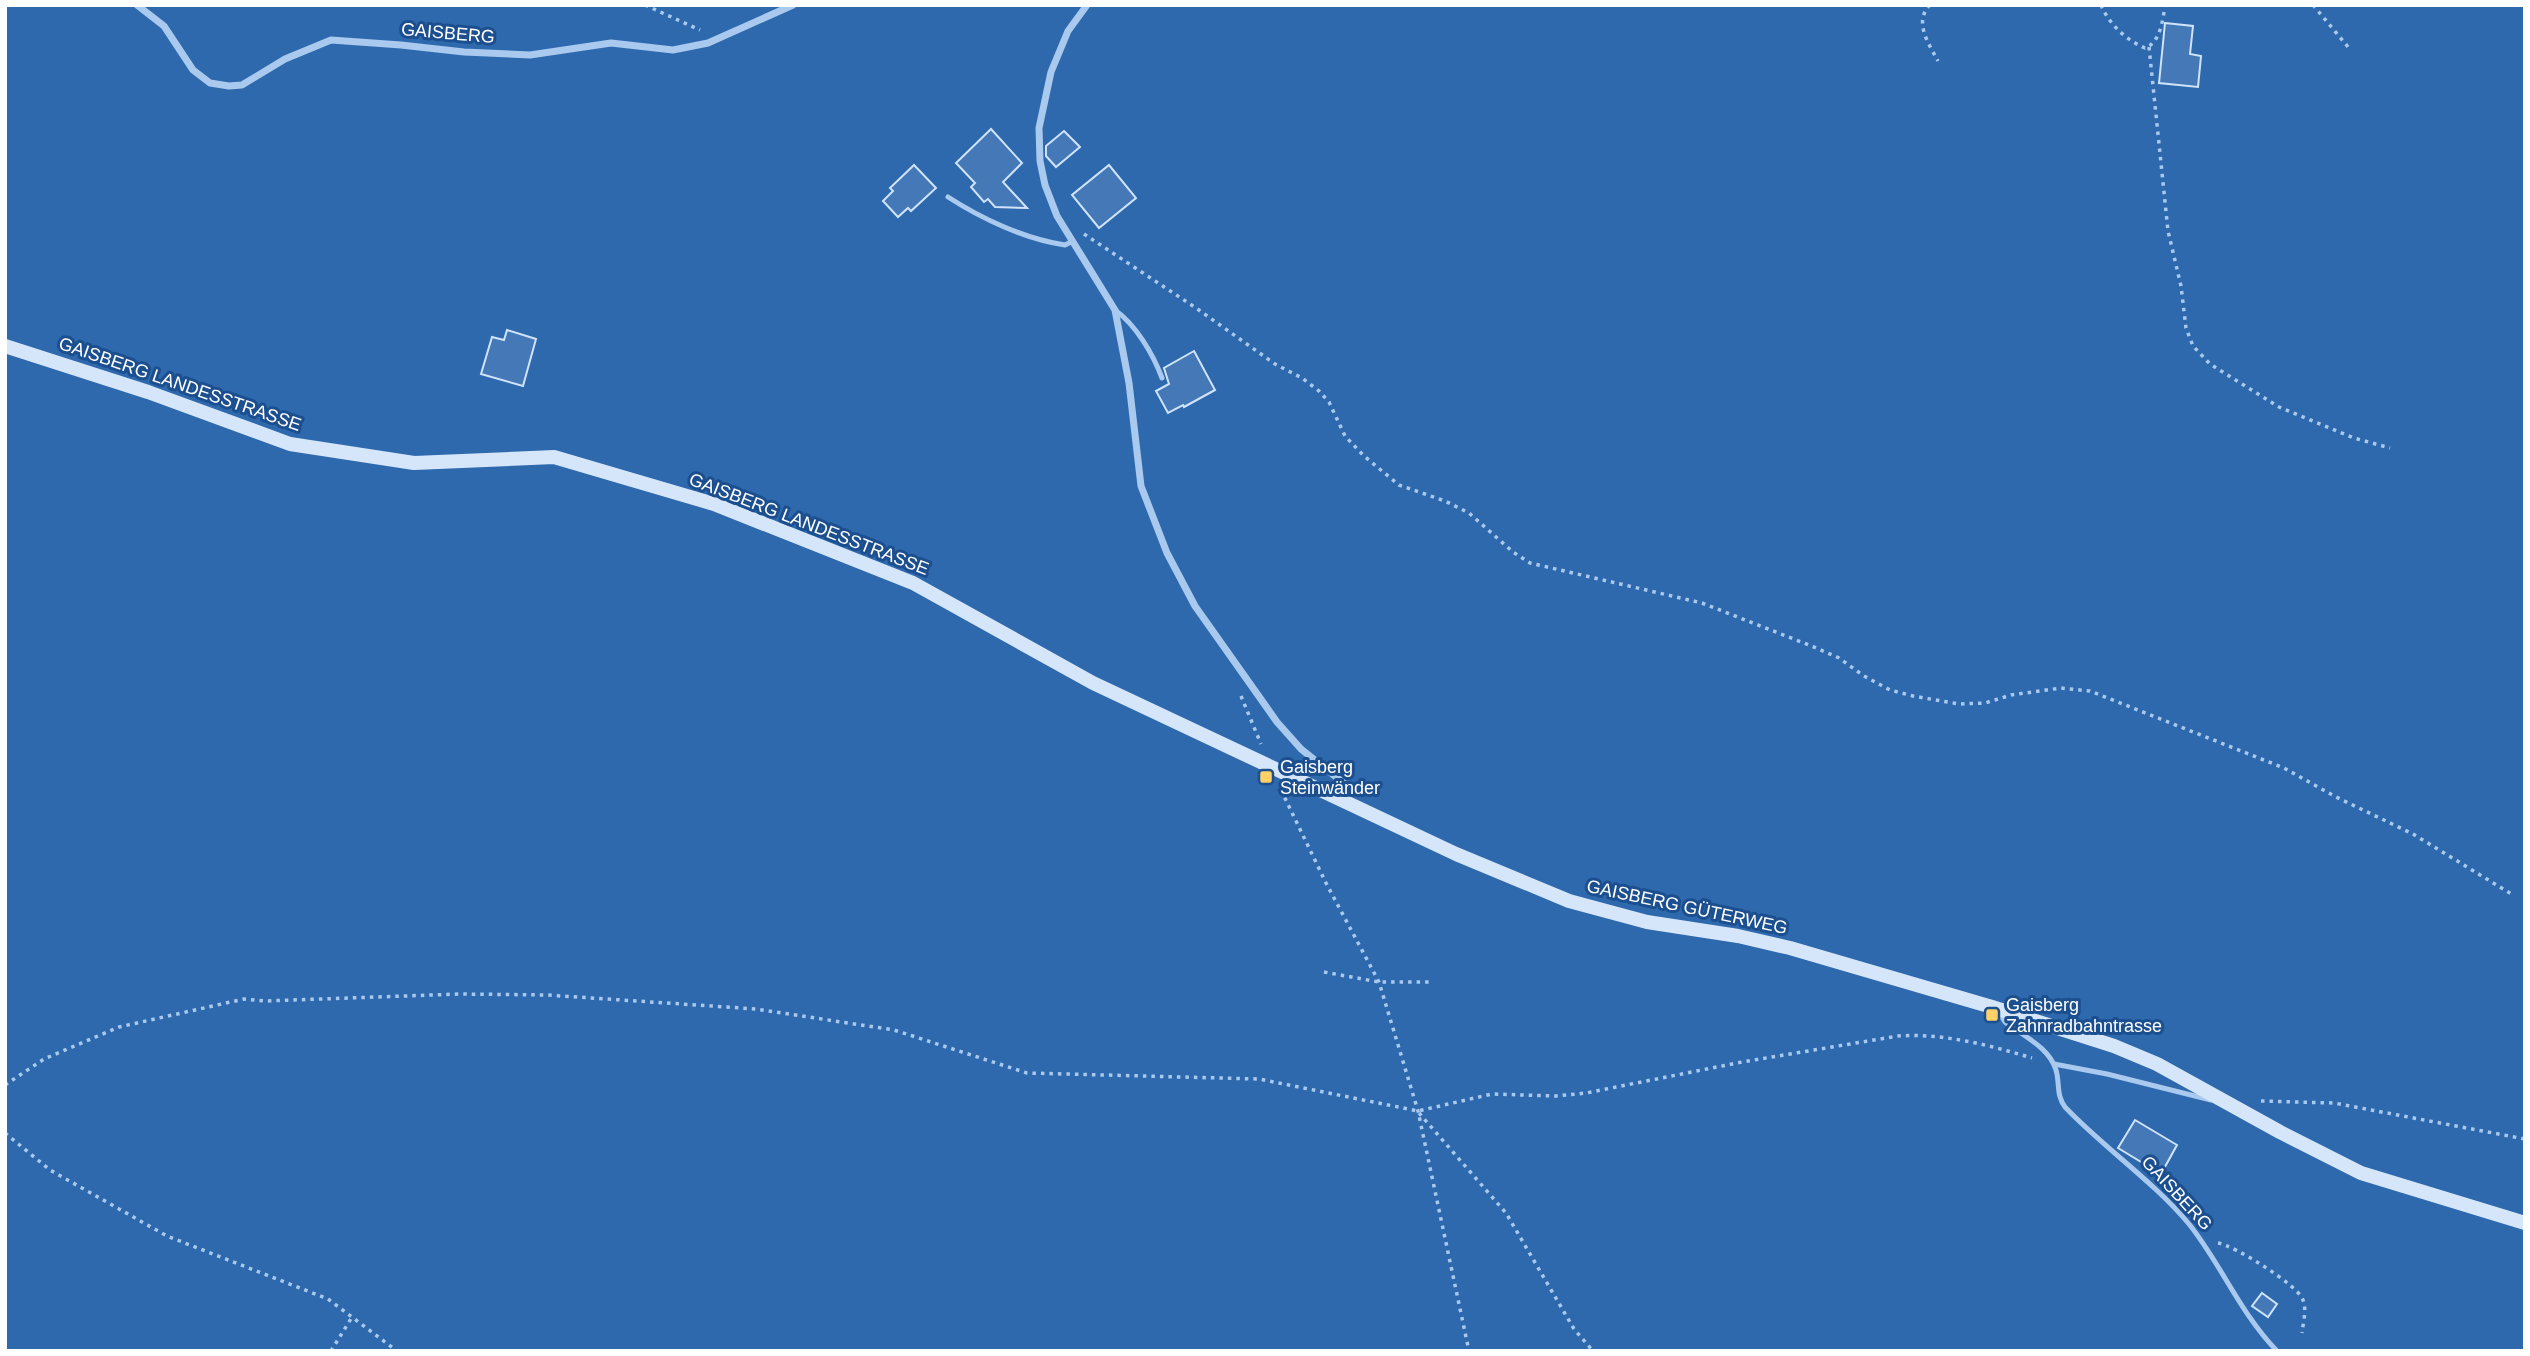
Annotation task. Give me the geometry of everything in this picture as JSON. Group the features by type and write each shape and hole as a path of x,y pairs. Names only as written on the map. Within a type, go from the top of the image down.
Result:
{"main road":[{"name":"GAISBERG LANDESSTRASSE","path":"5,346 148,392 290,444 414,463 554,457 714,504 913,583 1093,683 1345,801"},
{"name":"GAISBERG GÜTERWEG","path":"1345,801 1456,854 1569,901 1647,922 1790,947 2114,1046 2157,1064 2361,1173 2525,1223"}],"street":[{"name":"GAISBERG","path":"137,5 164,26 193,70 210,83 219,86 242,85 295,54 331,40 530,55 611,43 673,50 708,43 793,5"},
{"path":"1087,5 1068,31 1058,51 1039,128 1040,161 1045,185 1057,216 1115,310 1129,383 1140,486 1167,553 1195,606 1277,722 1301,749 1346,785 1345,801"}],"lane":[{"path":"948,197 972,212 1032,236 1065,245 1073,241"},
{"path":"1115,310 1126,319 1154,360 1162,378"},
{"path":"1994,1008 2005,1021 2038,1045 2054,1064 2107,1074 2231,1105"},
{"name":"GAISBERG","path":"2054,1064 2058,1077 2058,1095 2065,1107 2151,1184 2189,1225 2242,1309 2277,1351"}],"path":[{"path":"645,5 718,39"},
{"path":"1930,5 1925,10 1922,26 1938,61"},
{"path":"2101,5 2116,28 2141,47 2149,47"},
{"path":"2165,5 2156,39 2149,47 2168,231 2186,328 2193,346 2210,364 2278,407 2354,438 2390,448"},
{"path":"2316,7 2348,48"},
{"path":"1065,229 1083,233 1275,364 1302,378 1329,402 1345,436 1399,485 1445,501 1469,513 1513,552 1531,563 1702,603 1839,658 1864,677 1889,690 1913,696 1959,704 1985,703 2011,695 2052,689 2090,691 2284,768 2336,797 2413,834 2513,895"},
{"path":"1239,692 1270,766 1326,883 1379,982 1418,1111 1469,1351"},
{"path":"1324,972 1379,982 1430,982"},
{"path":"5,1084 44,1059 119,1027 178,1012 244,999 265,1001 460,994 547,995 756,1009 894,1030 1027,1073 1259,1079 1418,1111 1492,1094 1556,1096 1586,1093 1742,1062 1882,1038 1916,1035 1967,1042 2054,1064"},
{"path":"2231,1105 2269,1101 2334,1103 2525,1139"},
{"path":"1418,1111 1506,1213 1574,1329 1593,1351"},
{"path":"5,1133 50,1170 167,1236 328,1299 397,1351"},
{"path":"2202,1243 2214,1242 2232,1247 2294,1289 2303,1299 2302,1333"},
{"path":"331,1351 352,1317"}],"shaded area":[{"path":"5,5 2525,5 2525,1351 5,1351"}],"building":[{"path":"2165,23 2193,26 2190,54 2201,56 2198,87 2159,83"},
{"path":"991,129 1022,163 1003,182 1027,208 995,207 988,199 984,202 971,187 975,183 956,163"},
{"path":"1064,131 1080,147 1056,167 1046,156 1046,146"},
{"path":"914,165 936,188 911,211 908,208 898,217 883,201 893,191 890,188"},
{"path":"1109,165 1136,198 1099,228 1072,195"},
{"path":"507,330 536,339 523,386 481,374 492,337 504,340"},
{"path":"1194,351 1215,390 1168,413 1156,391 1169,384 1164,368"},
{"path":"2135,1120 2177,1145 2161,1174 2118,1148"},
{"path":"2262,1293 2277,1304 2268,1317 2252,1306"}],"place":[{"name":"Gaisberg Steinwänder","path":"1266,777"},
{"name":"Gaisberg Zahnradbahntrasse","path":"1992,1015"}]}
